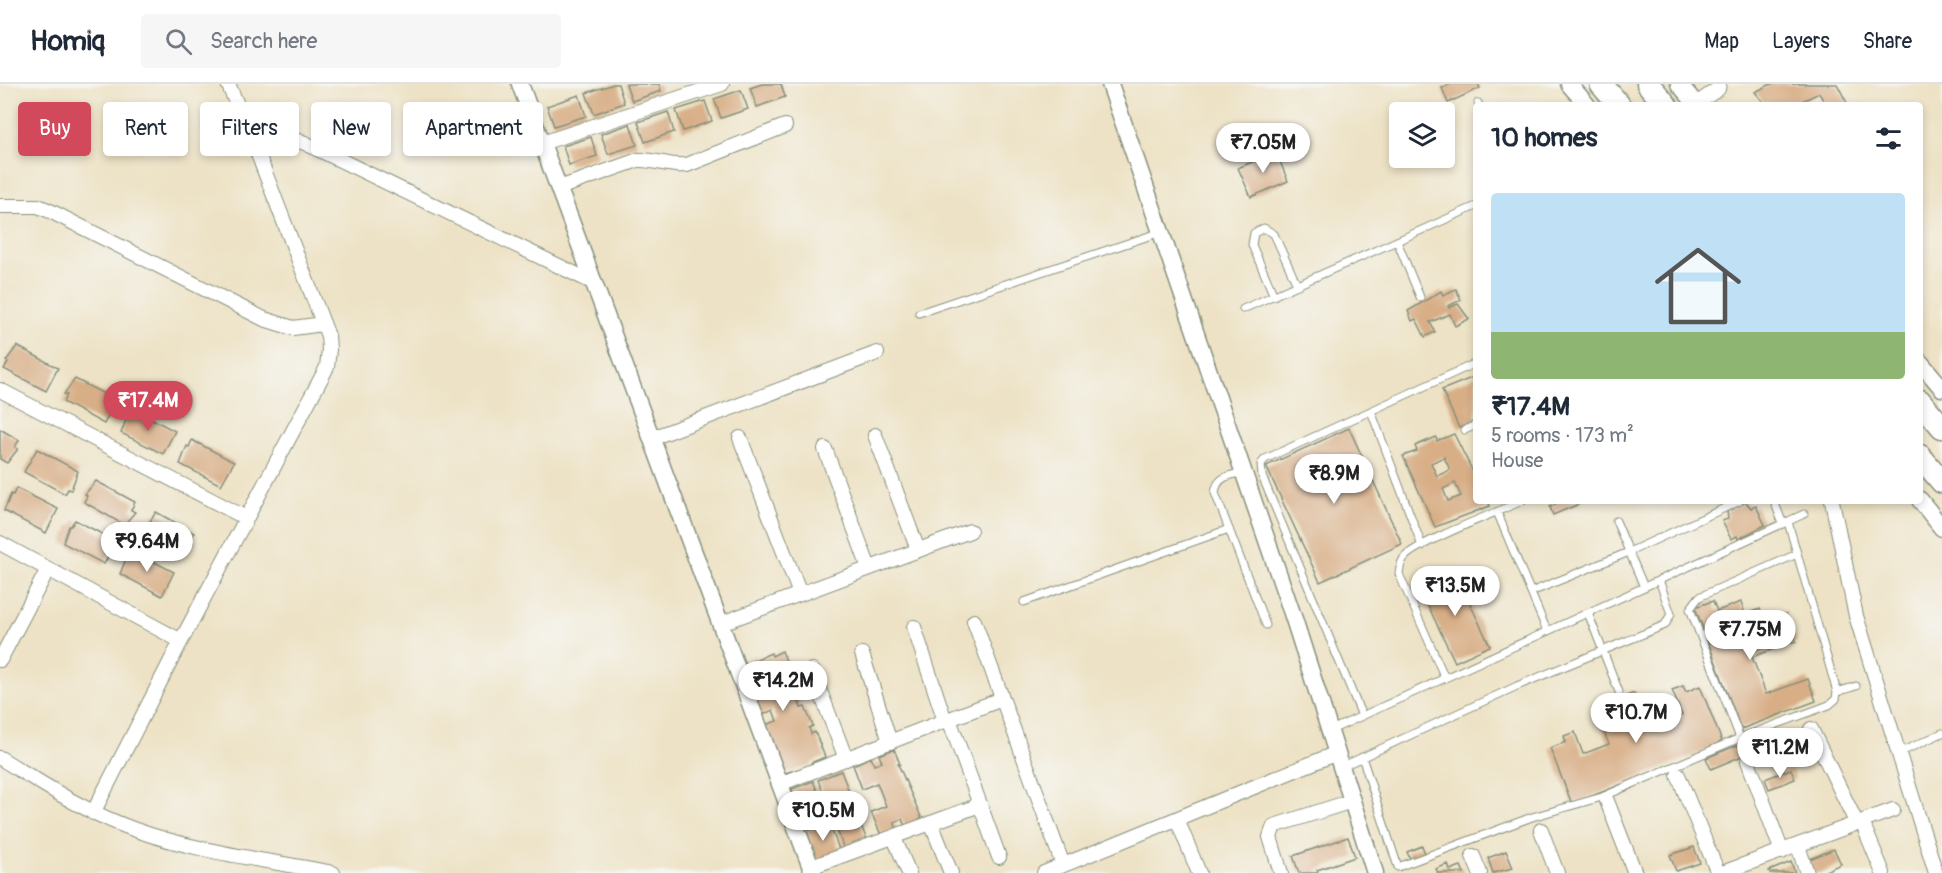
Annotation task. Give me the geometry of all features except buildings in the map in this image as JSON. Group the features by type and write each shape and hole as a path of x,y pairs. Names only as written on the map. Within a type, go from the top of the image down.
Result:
{"highway":[{"path":"1601,84 1616,102"},
{"path":"1648,84 1663,102"},
{"path":"1923,405 1942,427"},
{"path":"1923,460 1942,482"}],"street":[{"path":"228,84 236,102"},
{"path":"520,84 527,102"},
{"path":"543,143 722,84"},
{"path":"1110,84 1243,472 1375,873"},
{"path":"1569,84 1584,102"},
{"path":"1679,84 1694,102"},
{"path":"1701,102 1718,89 1719,84"},
{"path":"559,188 638,160 648,159 675,167 687,165 785,126"},
{"path":"299,140 594,283"},
{"path":"543,146 782,783 812,870 980,805"},
{"path":"93,813 181,641 327,366 329,349 323,324 259,156"},
{"path":"0,206 38,206 50,211 264,320 293,328 323,324"},
{"path":"652,438 876,352"},
{"path":"1923,366 1942,388"},
{"path":"0,390 246,518"},
{"path":"875,435 918,550"},
{"path":"740,438 800,594"},
{"path":"825,449 869,568"},
{"path":"1833,504 1856,616 1936,873"},
{"path":"1923,504 1942,528"},
{"path":"722,623 970,531"},
{"path":"0,543 181,641"},
{"path":"0,660 48,569"},
{"path":"974,621 1063,865"},
{"path":"914,627 999,857"},
{"path":"862,654 890,742"},
{"path":"812,670 846,759"},
{"path":"782,783 1002,699"},
{"path":"1811,729 1883,873"},
{"path":"0,758 93,813 176,843 333,873"},
{"path":"1044,873 1177,819 1339,760"},
{"path":"1748,761 1782,852"},
{"path":"1678,775 1725,873 1893,810"},
{"path":"1281,873 1270,837 1274,826 1352,801"},
{"path":"1606,801 1635,873"},
{"path":"1177,819 1198,873"},
{"path":"931,824 951,873"},
{"path":"1541,830 1557,873"},
{"path":"894,838 909,873"},
{"path":"1798,846 1807,873"},
{"path":"1473,856 1480,873"}],"lane":[{"path":"1243,309 1473,207"},
{"path":"1274,296 1252,245 1254,233 1264,228 1274,234 1297,285"},
{"path":"919,313 1161,231"},
{"path":"1397,241 1420,297"},
{"path":"1362,716 1260,469 1265,459 1473,364"},
{"path":"1371,411 1422,546"},
{"path":"1465,430 1473,426"},
{"path":"1243,472 1221,478 1216,485 1215,493 1266,625"},
{"path":"1445,678 1399,574 1405,555 1515,504"},
{"path":"1531,592 1629,552 1733,504"},
{"path":"1362,757 1398,867 1532,817 1602,798 1740,738 1829,705 1836,699 1837,692 1797,554 1776,504"},
{"path":"1497,512 1547,631"},
{"path":"1329,731 1804,513"},
{"path":"1616,521 1644,587"},
{"path":"1024,602 1229,530"},
{"path":"1740,738 1690,609 1699,597 1797,554"},
{"path":"1339,760 1362,757 1517,687 1665,626 1670,621 1671,614 1659,580"},
{"path":"1588,613 1619,692"},
{"path":"1837,692 1856,686"},
{"path":"1899,753 1942,733"}]}
